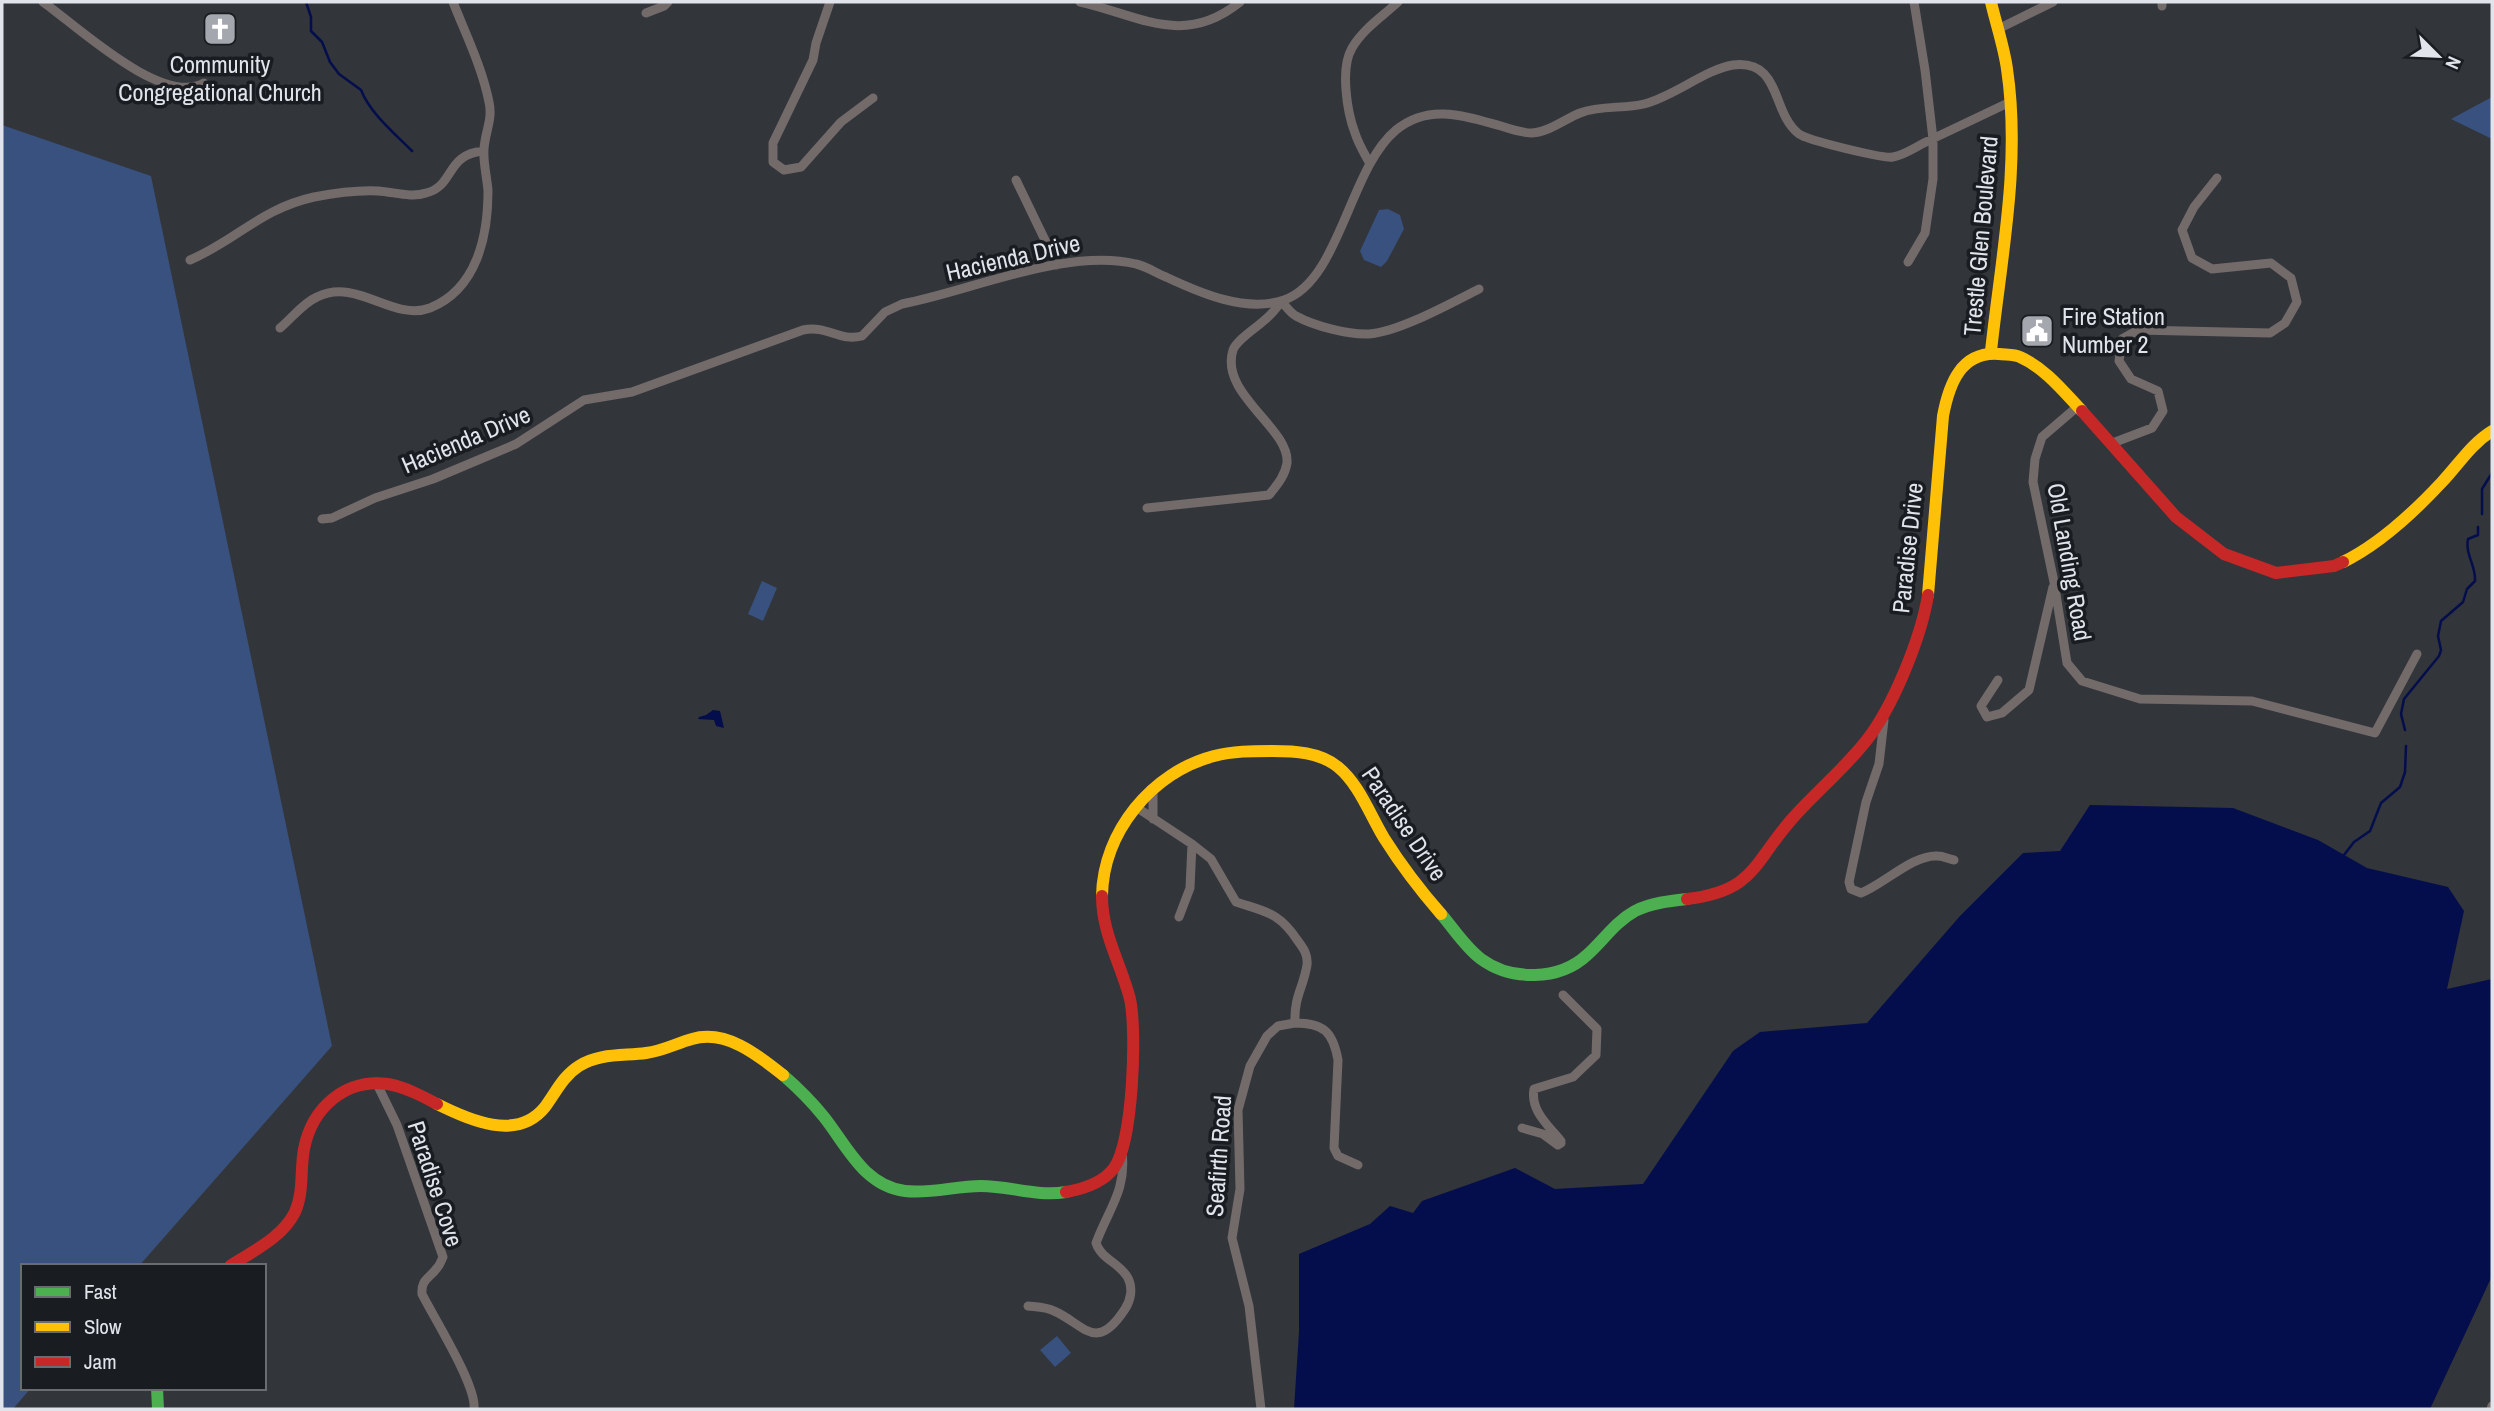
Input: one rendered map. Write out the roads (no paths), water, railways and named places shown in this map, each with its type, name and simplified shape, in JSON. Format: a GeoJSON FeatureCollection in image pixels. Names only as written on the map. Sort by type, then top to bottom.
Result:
{"type":"FeatureCollection","features":[{"type":"Feature","properties":{"kind":"street"},"geometry":{"type":"LineString","coordinates":[[43,2],[106,51],[151,76],[182,88],[197,87],[204,83]]}},
{"type":"Feature","properties":{"kind":"street"},"geometry":{"type":"LineString","coordinates":[[281,328],[314,298],[332,292],[361,295],[402,310],[429,308],[466,281],[476,265],[481,250],[488,192],[484,151],[491,122],[489,102],[479,66],[453,2]]}},
{"type":"Feature","properties":{"kind":"street"},"geometry":{"type":"LineString","coordinates":[[646,13],[668,2]]}},
{"type":"Feature","properties":{"kind":"street"},"geometry":{"type":"LineString","coordinates":[[830,2],[813,60],[773,142],[774,162],[785,170],[801,167],[841,122],[873,98]]}},
{"type":"Feature","properties":{"kind":"street"},"geometry":{"type":"LineString","coordinates":[[1080,2],[1144,22],[1175,27],[1219,16],[1240,2]]}},
{"type":"Feature","properties":{"kind":"street"},"geometry":{"type":"LineString","coordinates":[[1369,162],[1354,132],[1345,84],[1346,67],[1350,50],[1360,36],[1398,2]]}},
{"type":"Feature","properties":{"kind":"street"},"geometry":{"type":"LineString","coordinates":[[1908,262],[1925,233],[1933,179],[1933,139],[1914,2]]}},
{"type":"Feature","properties":{"kind":"street","name":"Trestle Glen Boulevard"},"geometry":{"type":"LineString","coordinates":[[1991,2],[2005,56],[2012,163],[1992,351]]}},
{"type":"Feature","properties":{"kind":"street"},"geometry":{"type":"LineString","coordinates":[[1998,29],[2053,2]]}},
{"type":"Feature","properties":{"kind":"street"},"geometry":{"type":"LineString","coordinates":[[1147,508],[1269,495],[1282,479],[1287,460],[1281,443],[1240,390],[1232,367],[1234,348],[1275,313],[1281,301],[1294,296],[1321,267],[1369,162],[1386,139],[1400,127],[1424,116],[1455,113],[1512,130],[1532,133],[1545,130],[1584,111],[1642,105],[1655,101],[1721,67],[1737,65],[1751,66],[1765,73],[1787,117],[1799,134],[1890,158],[2010,102]]}},
{"type":"Feature","properties":{"kind":"street"},"geometry":{"type":"LineString","coordinates":[[190,260],[222,244],[258,218],[289,204],[352,192],[418,195],[430,192],[444,182],[457,161],[471,153],[484,151]]}},
{"type":"Feature","properties":{"kind":"street"},"geometry":{"type":"LineString","coordinates":[[2110,444],[2152,428],[2163,411],[2158,391],[2131,379],[2119,361],[2122,340],[2138,330],[2270,333],[2285,323],[2297,303],[2291,278],[2271,263],[2212,269],[2192,258],[2182,230],[2194,207],[2217,178]]}},
{"type":"Feature","properties":{"kind":"street"},"geometry":{"type":"LineString","coordinates":[[1016,180],[1057,265]]}},
{"type":"Feature","properties":{"kind":"street","name":"Hacienda Drive"},"geometry":{"type":"LineString","coordinates":[[322,519],[332,518],[375,498],[516,444],[584,400],[632,392],[816,327],[845,338],[862,336],[885,312],[902,304],[1057,265],[1093,259],[1138,264],[1220,299],[1252,303],[1281,301]]}},
{"type":"Feature","properties":{"kind":"street"},"geometry":{"type":"LineString","coordinates":[[1281,301],[1294,315],[1309,322],[1333,329],[1369,334],[1392,328],[1479,289]]}},
{"type":"Feature","properties":{"kind":"street"},"geometry":{"type":"LineString","coordinates":[[1992,351],[2011,352],[2030,360],[2046,373],[2180,520],[2212,548],[2251,568],[2291,573],[2331,567],[2347,560],[2373,542],[2438,486],[2479,437],[2492,431]]}},
{"type":"Feature","properties":{"kind":"street","name":"Paradise Drive"},"geometry":{"type":"LineString","coordinates":[[1122,1152],[1126,1134],[1132,1017],[1127,987],[1106,929],[1102,904],[1104,878],[1112,847],[1121,827],[1153,790],[1192,764],[1220,753],[1299,753],[1332,762],[1351,782],[1412,879],[1473,953],[1503,970],[1543,974],[1566,969],[1578,963],[1616,925],[1636,910],[1726,891],[1743,880],[1784,827],[1859,750],[1884,715],[1923,621],[1928,590],[1940,432],[1946,400],[1955,379],[1965,365],[1978,355],[1992,351]]}},
{"type":"Feature","properties":{"kind":"street","name":"Old Landing Road"},"geometry":{"type":"LineString","coordinates":[[2077,407],[2042,437],[2035,459],[2034,482],[2067,663],[2082,681],[2140,699],[2252,701],[2375,733],[2417,654]]}},
{"type":"Feature","properties":{"kind":"street"},"geometry":{"type":"LineString","coordinates":[[1998,680],[1982,706],[1987,717],[2002,713],[2029,690],[2054,582]]}},
{"type":"Feature","properties":{"kind":"street"},"geometry":{"type":"LineString","coordinates":[[1884,715],[1879,764],[1866,802],[1849,882],[1851,889],[1861,893],[1868,891],[1896,872],[1936,855],[1954,860]]}},
{"type":"Feature","properties":{"kind":"street"},"geometry":{"type":"LineString","coordinates":[[1153,790],[1153,819]]}},
{"type":"Feature","properties":{"kind":"street"},"geometry":{"type":"LineString","coordinates":[[1136,807],[1211,859],[1236,902],[1276,915],[1289,927],[1306,953],[1307,965],[1296,997],[1295,1023],[1318,1025],[1327,1032],[1335,1046],[1338,1060],[1334,1148],[1338,1156],[1358,1165]]}},
{"type":"Feature","properties":{"kind":"street"},"geometry":{"type":"LineString","coordinates":[[1179,917],[1190,888],[1192,844]]}},
{"type":"Feature","properties":{"kind":"street"},"geometry":{"type":"LineString","coordinates":[[1522,1128],[1544,1134],[1558,1144],[1562,1143],[1533,1104],[1534,1089],[1573,1077],[1596,1055],[1597,1030],[1563,995]]}},
{"type":"Feature","properties":{"kind":"street","name":"Seafirth Road"},"geometry":{"type":"LineString","coordinates":[[1261,1409],[1249,1306],[1231,1238],[1240,1189],[1238,1110],[1250,1066],[1267,1036],[1278,1026],[1295,1023]]}},
{"type":"Feature","properties":{"kind":"street"},"geometry":{"type":"LineString","coordinates":[[233,1264],[274,1236],[296,1212],[300,1200],[303,1150],[307,1135],[320,1112],[345,1089],[376,1082],[398,1086],[480,1123],[516,1125],[536,1118],[575,1067],[588,1061],[647,1054],[709,1035],[742,1046],[795,1088],[822,1115],[863,1170],[893,1189],[918,1192],[982,1186],[1043,1193],[1066,1192],[1101,1179],[1116,1165],[1122,1152]]}},
{"type":"Feature","properties":{"kind":"street","name":"Paradise Cove"},"geometry":{"type":"LineString","coordinates":[[376,1082],[397,1125],[443,1257],[437,1269],[426,1277],[421,1285],[422,1294],[465,1375],[475,1403],[474,1409]]}},
{"type":"Feature","properties":{"kind":"street"},"geometry":{"type":"LineString","coordinates":[[1028,1306],[1055,1311],[1081,1329],[1093,1333],[1106,1328],[1124,1311],[1131,1295],[1128,1279],[1120,1268],[1102,1254],[1096,1243],[1120,1191],[1124,1167],[1122,1152]]}},
{"type":"Feature","properties":{"kind":"street"},"geometry":{"type":"LineString","coordinates":[[158,1390],[158,1409]]}},
{"type":"Feature","properties":{"kind":"waterway"},"geometry":{"type":"LineString","coordinates":[[306,2],[311,17],[311,31],[322,42],[330,62],[339,74],[361,90],[376,115],[412,151]]}},
{"type":"Feature","properties":{"kind":"waterway"},"geometry":{"type":"LineString","coordinates":[[2482,514],[2482,489],[2492,473]]}},
{"type":"Feature","properties":{"kind":"waterway"},"geometry":{"type":"LineString","coordinates":[[2405,730],[2401,714],[2404,699],[2439,656],[2441,650],[2438,636],[2441,621],[2463,602],[2467,589],[2475,581],[2467,545],[2468,539],[2478,535],[2478,527]]}},
{"type":"Feature","properties":{"kind":"waterway"},"geometry":{"type":"LineString","coordinates":[[2344,855],[2354,842],[2370,831],[2381,803],[2400,787],[2405,772],[2406,746]]}},
{"type":"Feature","properties":{"kind":"place","name":"Community Congregational Church"},"geometry":{"type":"Point","coordinates":[220,29]}},
{"type":"Feature","properties":{"kind":"place","name":"Fire Station Number 2"},"geometry":{"type":"Point","coordinates":[2037,331]}}]}
